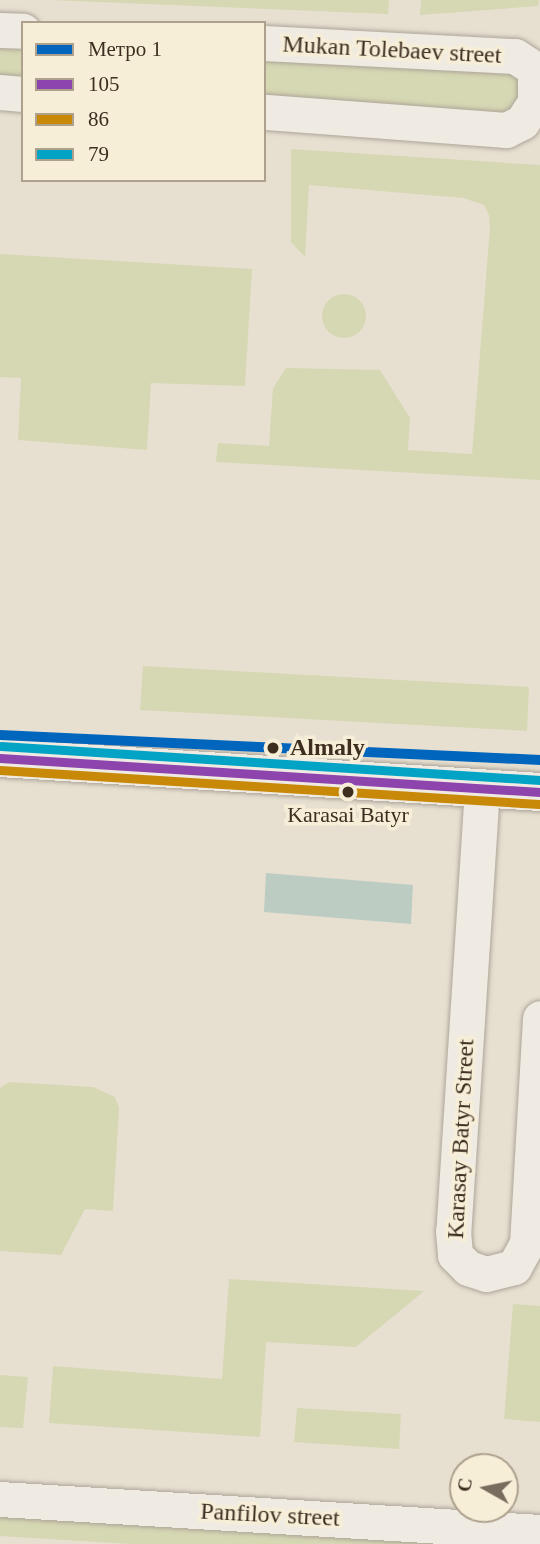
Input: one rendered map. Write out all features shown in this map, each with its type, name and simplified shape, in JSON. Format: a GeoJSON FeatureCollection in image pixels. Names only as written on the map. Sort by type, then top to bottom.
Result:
{"type":"FeatureCollection","features":[{"type":"Feature","properties":{"kind":"main road"},"geometry":{"type":"LineString","coordinates":[[0,758],[540,792]]}},
{"type":"Feature","properties":{"kind":"street"},"geometry":{"type":"LineString","coordinates":[[0,30],[21,31]]}},
{"type":"Feature","properties":{"kind":"street","name":"Mukan Tolebaev street"},"geometry":{"type":"LineString","coordinates":[[266,43],[515,56],[536,69],[535,102],[522,122],[506,130],[266,111]]}},
{"type":"Feature","properties":{"kind":"street"},"geometry":{"type":"LineString","coordinates":[[0,92],[21,94]]}},
{"type":"Feature","properties":{"kind":"street","name":"Karasay Batyr Street"},"geometry":{"type":"LineString","coordinates":[[482,788],[453,1231],[455,1255],[468,1268],[486,1274],[514,1267],[527,1244],[540,1017]]}},
{"type":"Feature","properties":{"kind":"street","name":"Panfilov street"},"geometry":{"type":"LineString","coordinates":[[0,1499],[540,1532]]}},
{"type":"Feature","properties":{"kind":"green space"},"geometry":{"type":"Polygon","coordinates":[[[49,0],[389,0],[388,14],[49,0]]]}},
{"type":"Feature","properties":{"kind":"green space"},"geometry":{"type":"Polygon","coordinates":[[[421,0],[539,0],[538,6],[420,15],[421,0]]]}},
{"type":"Feature","properties":{"kind":"green space"},"geometry":{"type":"Polygon","coordinates":[[[0,36],[21,37],[21,83],[0,82],[0,36]]]}},
{"type":"Feature","properties":{"kind":"green space"},"geometry":{"type":"Polygon","coordinates":[[[266,50],[522,71],[523,104],[502,117],[266,100],[266,50]]]}},
{"type":"Feature","properties":{"kind":"green space"},"geometry":{"type":"Polygon","coordinates":[[[291,149],[540,165],[540,480],[216,462],[218,443],[269,446],[273,388],[286,368],[380,370],[410,418],[408,450],[472,454],[490,228],[489,215],[484,205],[463,198],[309,185],[305,257],[291,242],[291,149]]]}},
{"type":"Feature","properties":{"kind":"green space"},"geometry":{"type":"Polygon","coordinates":[[[0,254],[252,269],[245,386],[151,383],[147,450],[18,440],[21,378],[0,377],[0,254]]]}},
{"type":"Feature","properties":{"kind":"green space"},"geometry":{"type":"Polygon","coordinates":[[[344,294],[359,301],[366,316],[359,331],[344,338],[329,331],[322,316],[329,301],[344,294]]]}},
{"type":"Feature","properties":{"kind":"green space"},"geometry":{"type":"Polygon","coordinates":[[[143,666],[529,687],[527,731],[140,710],[143,666]]]}},
{"type":"Feature","properties":{"kind":"green space"},"geometry":{"type":"Polygon","coordinates":[[[9,1082],[93,1087],[115,1097],[119,1108],[113,1211],[85,1209],[61,1255],[0,1251],[0,1088],[9,1082]]]}},
{"type":"Feature","properties":{"kind":"green space"},"geometry":{"type":"Polygon","coordinates":[[[229,1279],[424,1291],[356,1347],[266,1342],[260,1437],[49,1423],[53,1366],[222,1379],[229,1279]]]}},
{"type":"Feature","properties":{"kind":"green space"},"geometry":{"type":"Polygon","coordinates":[[[513,1304],[540,1306],[540,1422],[504,1419],[513,1304]]]}},
{"type":"Feature","properties":{"kind":"green space"},"geometry":{"type":"Polygon","coordinates":[[[0,1375],[28,1377],[23,1428],[0,1427],[0,1375]]]}},
{"type":"Feature","properties":{"kind":"green space"},"geometry":{"type":"Polygon","coordinates":[[[297,1408],[401,1414],[399,1449],[294,1442],[297,1408]]]}},
{"type":"Feature","properties":{"kind":"green space"},"geometry":{"type":"Polygon","coordinates":[[[0,1513],[468,1544],[131,1544],[0,1536],[0,1513]]]}},
{"type":"Feature","properties":{"kind":"shaded area"},"geometry":{"type":"Polygon","coordinates":[[[266,873],[413,885],[411,924],[264,912],[266,873]]]}},
{"type":"Feature","properties":{"kind":"metro line","name":"1"},"geometry":{"type":"LineString","coordinates":[[0,735],[540,760]]}},
{"type":"Feature","properties":{"kind":"transit line","name":"79"},"geometry":{"type":"LineString","coordinates":[[1,746],[540,780]]}},
{"type":"Feature","properties":{"kind":"transit line","name":"105"},"geometry":{"type":"LineString","coordinates":[[0,758],[540,792]]}},
{"type":"Feature","properties":{"kind":"transit line","name":"86"},"geometry":{"type":"LineString","coordinates":[[0,770],[539,804]]}},
{"type":"Feature","properties":{"kind":"place","name":"Almaly"},"geometry":{"type":"Point","coordinates":[273,748]}},
{"type":"Feature","properties":{"kind":"place","name":"Karasai Batyr"},"geometry":{"type":"Point","coordinates":[348,792]}}]}
